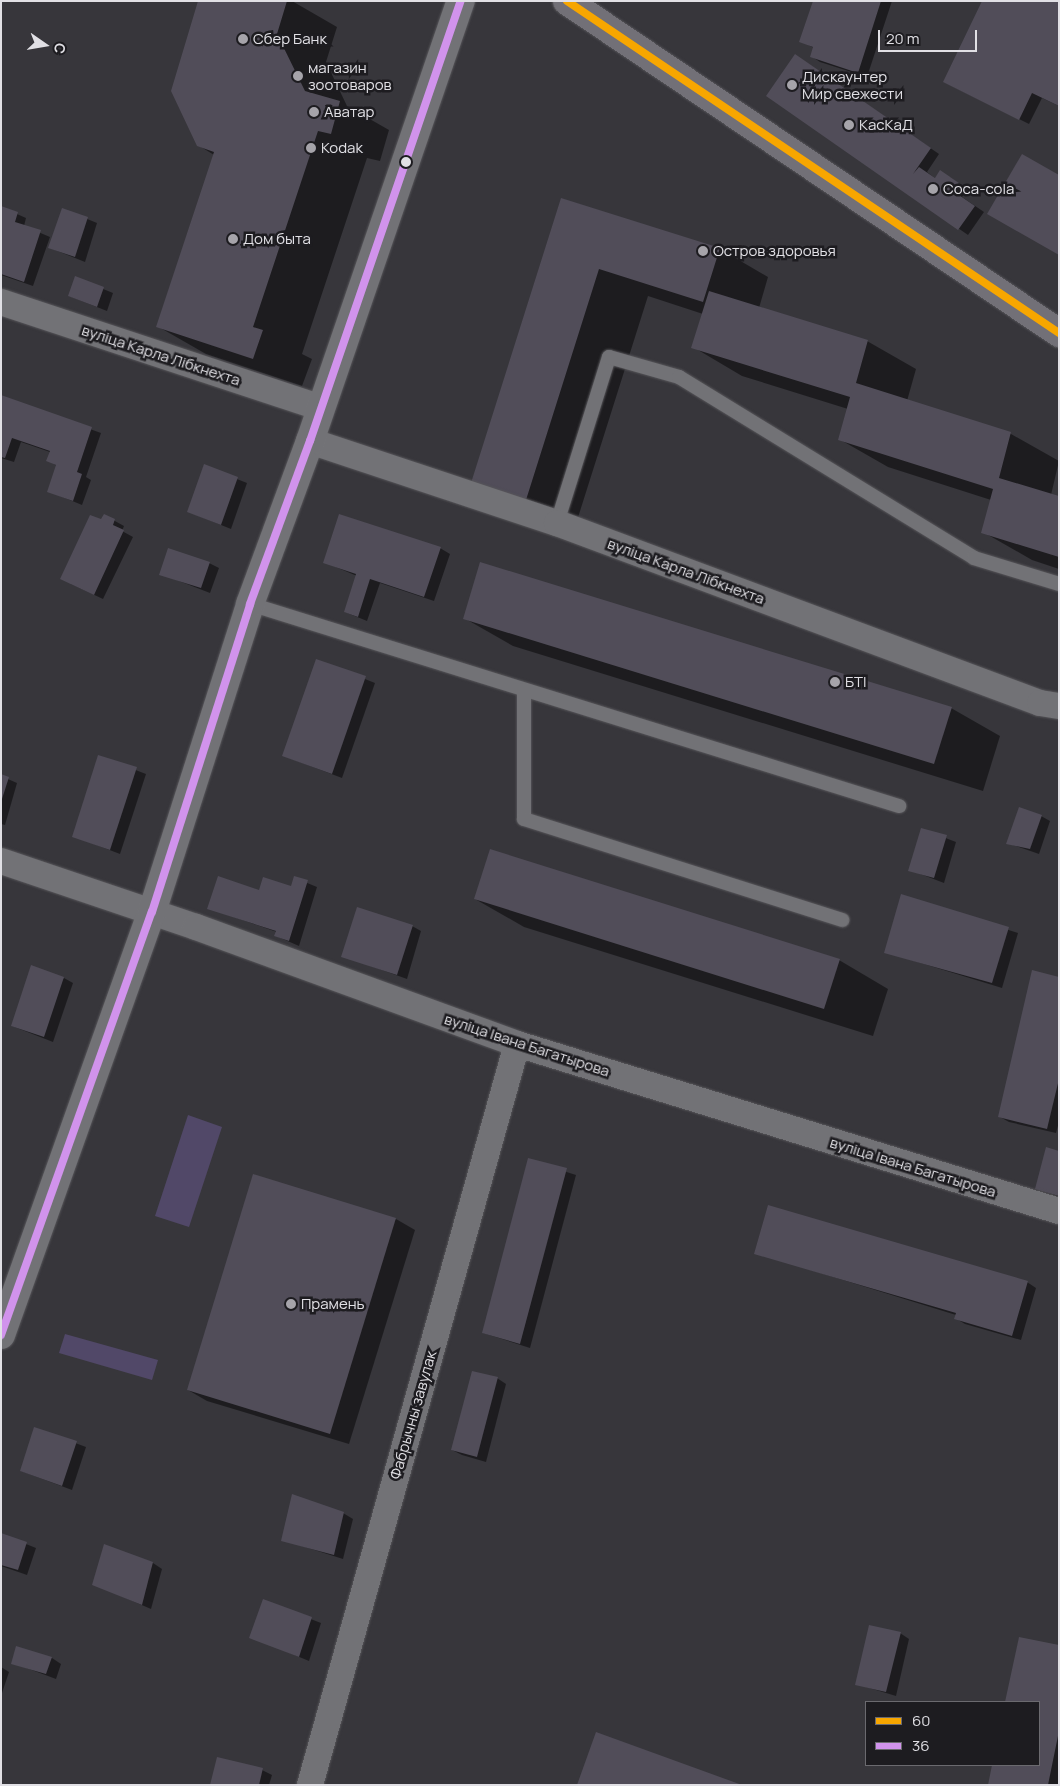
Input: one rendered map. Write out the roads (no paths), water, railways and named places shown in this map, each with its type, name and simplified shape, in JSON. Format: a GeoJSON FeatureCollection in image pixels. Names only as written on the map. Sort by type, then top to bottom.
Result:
{"type":"FeatureCollection","features":[{"type":"Feature","properties":{"kind":"main road"},"geometry":{"type":"LineString","coordinates":[[1,1334],[152,912],[250,604],[310,441],[460,1]]}},
{"type":"Feature","properties":{"kind":"main road"},"geometry":{"type":"LineString","coordinates":[[567,1],[1059,333]]}},
{"type":"Feature","properties":{"kind":"street","name":"вуліца Карла Лібкнехта"},"geometry":{"type":"LineString","coordinates":[[1,302],[321,408]]}},
{"type":"Feature","properties":{"kind":"street","name":"вуліца Карла Лібкнехта"},"geometry":{"type":"LineString","coordinates":[[310,441],[557,523],[1040,702],[1059,706]]}},
{"type":"Feature","properties":{"kind":"street","name":"вуліца Івана Багатырова"},"geometry":{"type":"LineString","coordinates":[[1,861],[152,912],[516,1044],[1059,1212]]}},
{"type":"Feature","properties":{"kind":"street","name":"Фабрычны завулак"},"geometry":{"type":"LineString","coordinates":[[310,1785],[516,1044]]}},
{"type":"Feature","properties":{"kind":"lane"},"geometry":{"type":"LineString","coordinates":[[557,523],[609,357],[678,377],[974,558],[1059,584]]}},
{"type":"Feature","properties":{"kind":"lane"},"geometry":{"type":"LineString","coordinates":[[250,604],[898,806]]}},
{"type":"Feature","properties":{"kind":"lane"},"geometry":{"type":"LineString","coordinates":[[524,690],[524,819],[842,920]]}},
{"type":"Feature","properties":{"kind":"place","name":"Сбер Банк"},"geometry":{"type":"Point","coordinates":[243,39]}},
{"type":"Feature","properties":{"kind":"place","name":"магазин зоотоваров"},"geometry":{"type":"Point","coordinates":[298,76]}},
{"type":"Feature","properties":{"kind":"place","name":"Дискаунтер Мир свежести"},"geometry":{"type":"Point","coordinates":[792,85]}},
{"type":"Feature","properties":{"kind":"place","name":"Аватар"},"geometry":{"type":"Point","coordinates":[314,112]}},
{"type":"Feature","properties":{"kind":"place","name":"КасКаД"},"geometry":{"type":"Point","coordinates":[849,125]}},
{"type":"Feature","properties":{"kind":"place","name":"Kodak"},"geometry":{"type":"Point","coordinates":[311,148]}},
{"type":"Feature","properties":{"kind":"place","name":"Coca-cola"},"geometry":{"type":"Point","coordinates":[933,189]}},
{"type":"Feature","properties":{"kind":"place","name":"Дом быта"},"geometry":{"type":"Point","coordinates":[233,239]}},
{"type":"Feature","properties":{"kind":"place","name":"Остров здоровья"},"geometry":{"type":"Point","coordinates":[703,251]}},
{"type":"Feature","properties":{"kind":"place","name":"БТІ"},"geometry":{"type":"Point","coordinates":[835,682]}},
{"type":"Feature","properties":{"kind":"place","name":"Прамень"},"geometry":{"type":"Point","coordinates":[291,1304]}}]}
